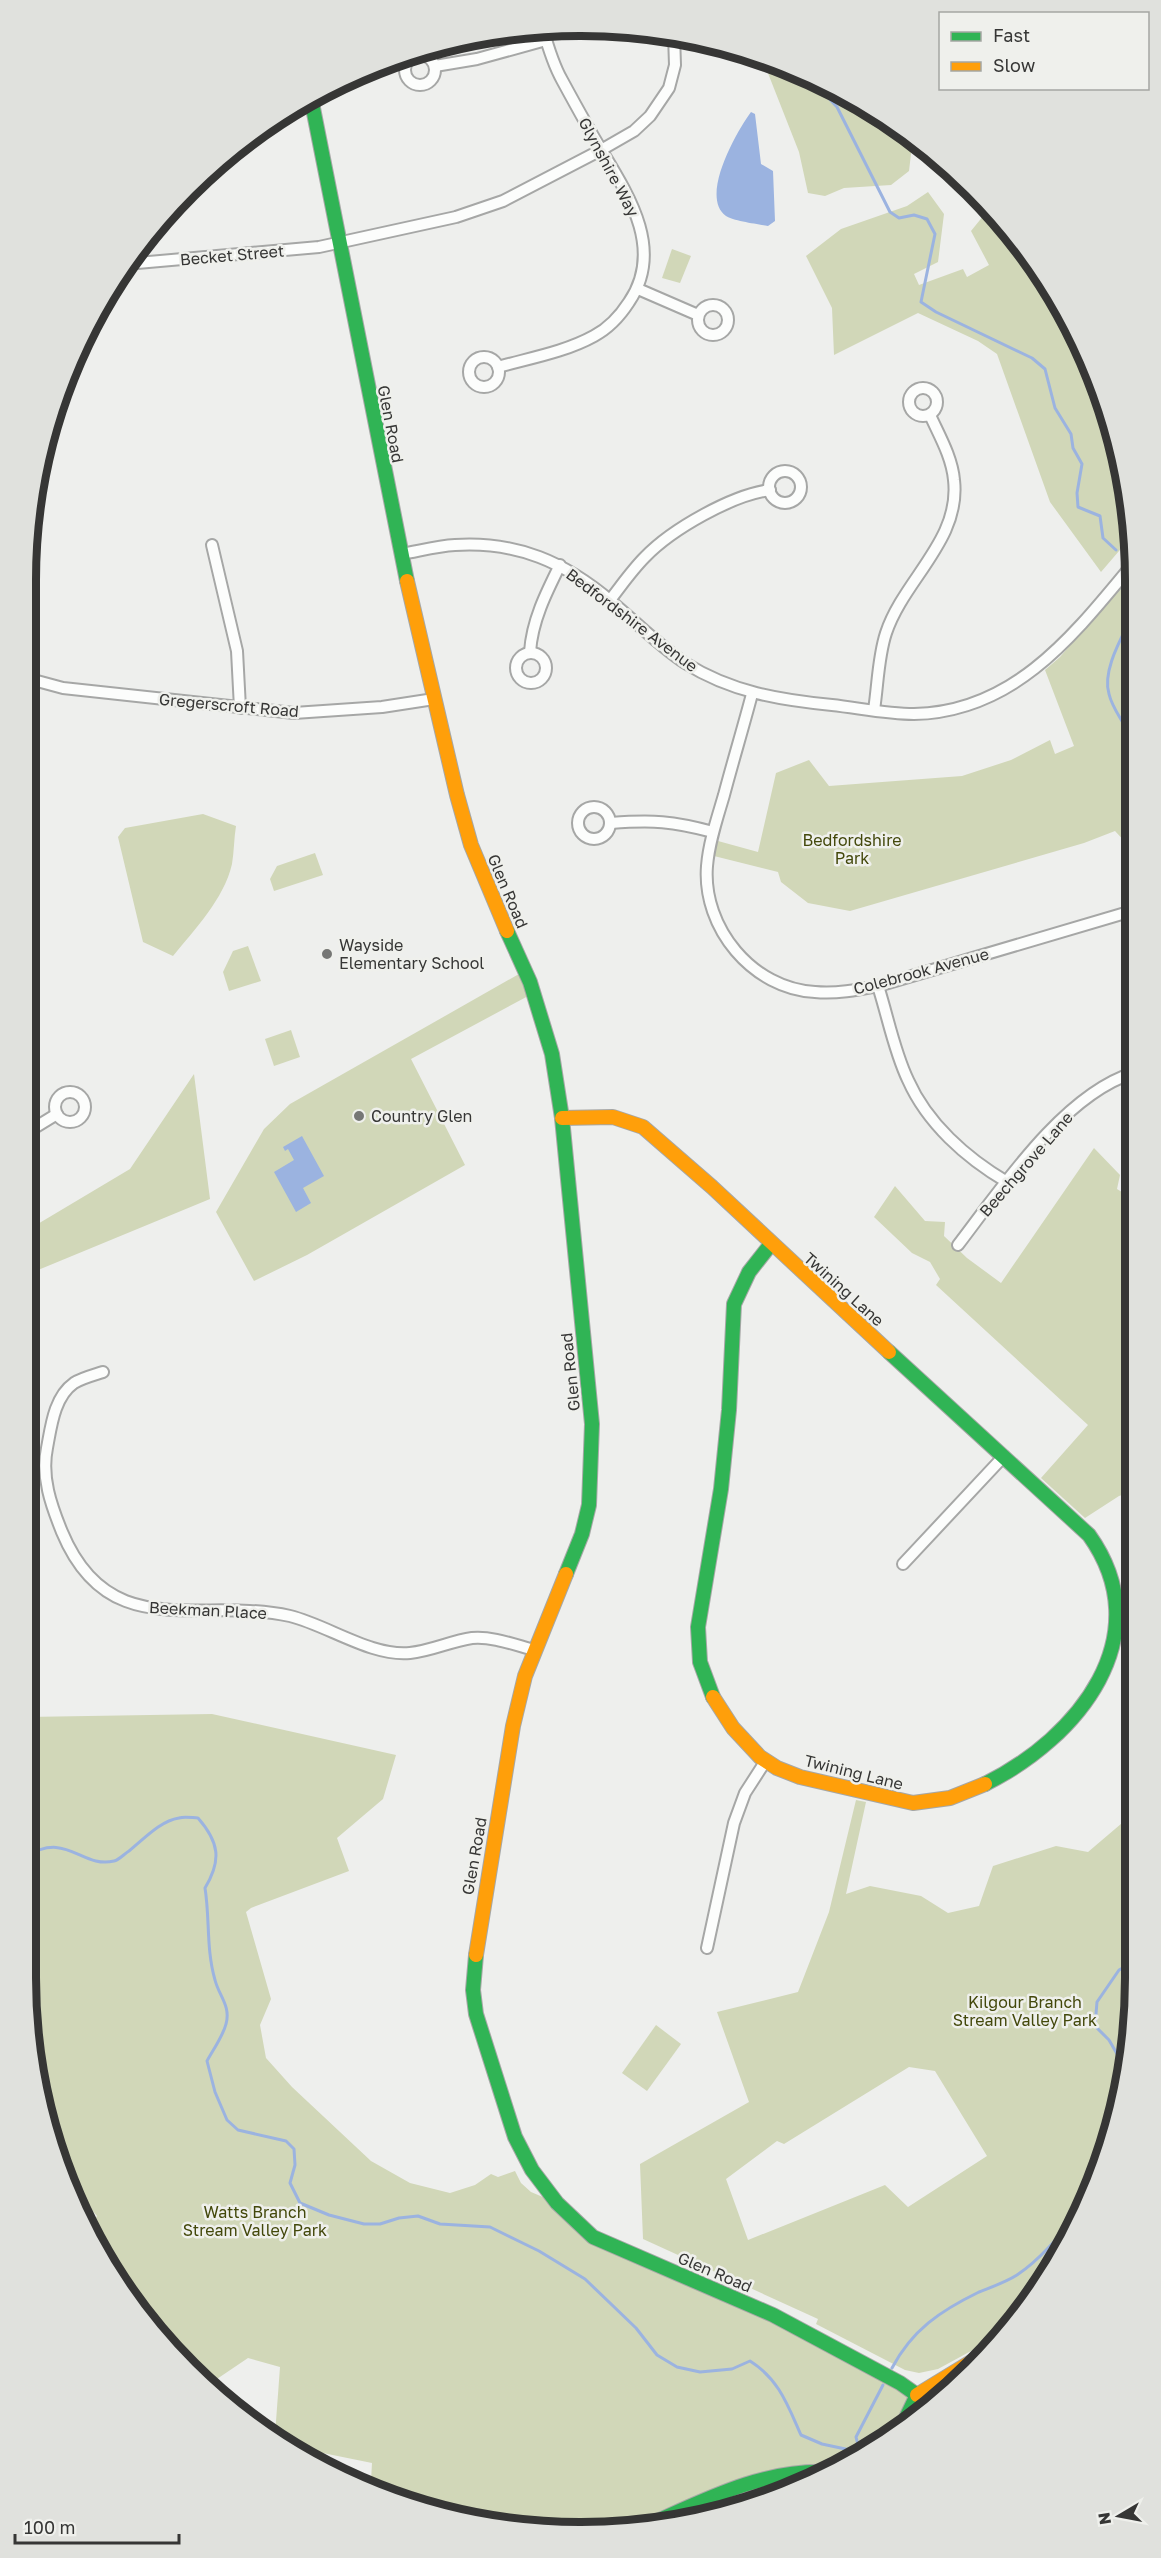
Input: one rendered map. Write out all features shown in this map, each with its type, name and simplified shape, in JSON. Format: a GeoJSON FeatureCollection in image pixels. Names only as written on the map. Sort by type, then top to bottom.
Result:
{"type":"FeatureCollection","features":[{"type":"Feature","properties":{"kind":"main road","name":"Glen Road"},"geometry":{"type":"LineString","coordinates":[[313,107],[401,554],[434,699],[471,845],[542,1014],[552,1054],[562,1118],[592,1424],[592,1472],[589,1505],[582,1534],[534,1650],[513,1726],[479,1928],[473,1990],[477,2014],[515,2137],[532,2170],[556,2203],[593,2236],[772,2315],[900,2383],[917,2395]]}},
{"type":"Feature","properties":{"kind":"main road","name":"Twining Lane"},"geometry":{"type":"LineString","coordinates":[[562,1118],[615,1116],[633,1121],[643,1127],[712,1187],[1106,1552],[1117,1571],[1125,1602]]}},
{"type":"Feature","properties":{"kind":"main road","name":"Twining Lane"},"geometry":{"type":"LineString","coordinates":[[771,1244],[749,1268],[734,1304],[728,1439],[718,1514],[697,1632],[700,1662],[714,1701],[731,1728],[765,1762],[805,1778],[910,1803],[950,1798],[991,1782],[1037,1754],[1056,1739],[1096,1695],[1114,1669],[1123,1650],[1125,1639]]}},
{"type":"Feature","properties":{"kind":"main road"},"geometry":{"type":"LineString","coordinates":[[909,2411],[917,2395],[959,2369]]}},
{"type":"Feature","properties":{"kind":"main road"},"geometry":{"type":"LineString","coordinates":[[677,2513],[766,2477],[792,2472],[808,2472]]}},
{"type":"Feature","properties":{"kind":"street","name":"Glynshire Way"},"geometry":{"type":"LineString","coordinates":[[498,367],[574,345],[594,336],[610,325],[622,313],[638,289],[644,255],[643,235],[630,200],[560,78],[545,37]]}},
{"type":"Feature","properties":{"kind":"street"},"geometry":{"type":"LineString","coordinates":[[435,66],[477,59],[535,38]]}},
{"type":"Feature","properties":{"kind":"street","name":"Becket Street"},"geometry":{"type":"LineString","coordinates":[[139,263],[319,247],[456,217],[503,201],[601,150],[634,130],[660,103],[669,88],[675,65],[674,44]]}},
{"type":"Feature","properties":{"kind":"street"},"geometry":{"type":"LineString","coordinates":[[638,289],[698,315]]}},
{"type":"Feature","properties":{"kind":"street"},"geometry":{"type":"LineString","coordinates":[[874,710],[878,671],[886,633],[903,595],[945,535],[954,507],[954,479],[947,454],[930,415]]}},
{"type":"Feature","properties":{"kind":"street"},"geometry":{"type":"LineString","coordinates":[[610,600],[646,556],[668,537],[748,493],[770,490]]}},
{"type":"Feature","properties":{"kind":"street"},"geometry":{"type":"LineString","coordinates":[[212,545],[237,651],[240,708]]}},
{"type":"Feature","properties":{"kind":"street","name":"Bedfordshire Avenue"},"geometry":{"type":"LineString","coordinates":[[401,554],[453,545],[492,545],[519,549],[560,565],[585,580],[685,663],[715,679],[752,694],[780,700],[915,714],[937,711],[986,697],[1010,686],[1038,668],[1056,651],[1125,573]]}},
{"type":"Feature","properties":{"kind":"street"},"geometry":{"type":"LineString","coordinates":[[530,652],[531,636],[544,597],[560,565]]}},
{"type":"Feature","properties":{"kind":"street","name":"Gregerscroft Road"},"geometry":{"type":"LineString","coordinates":[[36,680],[63,687],[294,713],[331,712],[434,699]]}},
{"type":"Feature","properties":{"kind":"street","name":"Colebrook Avenue"},"geometry":{"type":"LineString","coordinates":[[752,694],[713,832],[707,868],[708,891],[720,927],[735,953],[754,969],[778,983],[795,989],[813,992],[846,992],[878,986],[1125,913]]}},
{"type":"Feature","properties":{"kind":"street"},"geometry":{"type":"LineString","coordinates":[[610,823],[654,820],[713,832]]}},
{"type":"Feature","properties":{"kind":"street"},"geometry":{"type":"LineString","coordinates":[[878,986],[907,1078],[920,1103],[932,1121],[962,1149],[1007,1182]]}},
{"type":"Feature","properties":{"kind":"street","name":"Beechgrove Lane"},"geometry":{"type":"LineString","coordinates":[[958,1245],[1007,1182],[1060,1120],[1092,1094],[1125,1076]]}},
{"type":"Feature","properties":{"kind":"street"},"geometry":{"type":"LineString","coordinates":[[36,1127],[57,1114]]}},
{"type":"Feature","properties":{"kind":"street","name":"Beekman Place"},"geometry":{"type":"LineString","coordinates":[[104,1372],[75,1382],[65,1392],[53,1417],[45,1458],[48,1499],[65,1540],[93,1582],[123,1600],[140,1606],[196,1612],[256,1611],[288,1616],[315,1623],[372,1647],[392,1652],[410,1653],[473,1638],[504,1641],[534,1650]]}},
{"type":"Feature","properties":{"kind":"street"},"geometry":{"type":"LineString","coordinates":[[903,1564],[1004,1456]]}},
{"type":"Feature","properties":{"kind":"street"},"geometry":{"type":"LineString","coordinates":[[707,1948],[735,1823],[745,1792],[765,1762]]}},
{"type":"Feature","properties":{"kind":"green space"},"geometry":{"type":"Polygon","coordinates":[[[766,69],[789,77],[853,109],[912,149],[909,171],[891,185],[844,188],[825,196],[808,193],[799,152],[766,69]]]}},
{"type":"Feature","properties":{"kind":"green space"},"geometry":{"type":"Polygon","coordinates":[[[928,192],[944,214],[938,262],[914,274],[919,285],[963,269],[967,277],[989,265],[971,231],[984,215],[1033,278],[1069,340],[1096,405],[1115,474],[1120,509],[1124,545],[1101,572],[1050,502],[997,354],[978,341],[918,313],[834,355],[832,308],[806,256],[841,229],[907,206],[928,192]]]}},
{"type":"Feature","properties":{"kind":"green space"},"geometry":{"type":"Polygon","coordinates":[[[672,249],[691,256],[680,283],[662,278],[672,249]]]}},
{"type":"Feature","properties":{"kind":"green space","name":"Bedfordshire Park"},"geometry":{"type":"Polygon","coordinates":[[[1125,580],[1125,842],[1115,831],[1084,843],[850,911],[808,903],[781,882],[778,872],[714,856],[718,841],[758,852],[776,773],[809,760],[829,786],[962,776],[1011,760],[1050,740],[1055,754],[1074,746],[1045,670],[1060,657],[1125,580]]]}},
{"type":"Feature","properties":{"kind":"green space"},"geometry":{"type":"Polygon","coordinates":[[[203,814],[236,826],[232,864],[216,901],[173,956],[143,942],[118,837],[125,828],[203,814]]]}},
{"type":"Feature","properties":{"kind":"green space"},"geometry":{"type":"Polygon","coordinates":[[[315,853],[323,875],[274,891],[270,879],[277,866],[315,853]]]}},
{"type":"Feature","properties":{"kind":"green space"},"geometry":{"type":"Polygon","coordinates":[[[248,946],[261,981],[229,991],[223,972],[233,951],[248,946]]]}},
{"type":"Feature","properties":{"kind":"green space","name":"Country Glen"},"geometry":{"type":"Polygon","coordinates":[[[519,974],[530,995],[411,1059],[465,1165],[307,1255],[254,1281],[216,1212],[264,1129],[290,1104],[519,974]]]}},
{"type":"Feature","properties":{"kind":"green space"},"geometry":{"type":"Polygon","coordinates":[[[291,1030],[300,1057],[274,1066],[265,1039],[291,1030]]]}},
{"type":"Feature","properties":{"kind":"green space"},"geometry":{"type":"Polygon","coordinates":[[[194,1074],[210,1199],[36,1271],[36,1225],[130,1169],[194,1074]]]}},
{"type":"Feature","properties":{"kind":"green space"},"geometry":{"type":"Polygon","coordinates":[[[1094,1148],[1120,1175],[1117,1189],[1125,1194],[1125,1494],[1085,1518],[1041,1478],[1088,1425],[936,1285],[940,1279],[930,1262],[912,1253],[874,1217],[895,1186],[925,1221],[945,1222],[944,1236],[967,1258],[1001,1283],[1094,1148]]]}},
{"type":"Feature","properties":{"kind":"green space","name":"Watts Branch Stream Valley Park"},"geometry":{"type":"Polygon","coordinates":[[[212,1714],[396,1755],[383,1799],[337,1838],[349,1871],[251,1908],[246,1912],[271,1999],[260,2025],[266,2058],[292,2087],[371,2161],[410,2183],[450,2193],[475,2185],[491,2174],[498,2177],[515,2171],[521,2183],[531,2192],[557,2203],[593,2237],[739,2300],[917,2395],[947,2380],[883,2430],[853,2449],[789,2481],[723,2502],[718,2497],[670,2510],[657,2516],[616,2521],[545,2521],[472,2511],[440,2503],[371,2481],[372,2463],[313,2451],[276,2428],[280,2367],[248,2358],[214,2381],[195,2363],[149,2309],[109,2250],[94,2222],[97,2216],[84,2200],[65,2153],[46,2084],[37,2013],[36,1717],[212,1714]]]}},
{"type":"Feature","properties":{"kind":"green space","name":"Kilgour Branch Stream Valley Park"},"geometry":{"type":"Polygon","coordinates":[[[856,1800],[866,1802],[846,1894],[870,1886],[921,1896],[948,1913],[979,1906],[993,1866],[1056,1846],[1088,1852],[1125,1821],[1124,2013],[1115,2084],[1096,2153],[1084,2186],[1052,2250],[1012,2309],[983,2344],[938,2369],[919,2373],[905,2370],[816,2324],[818,2319],[643,2239],[640,2164],[749,2102],[717,2012],[798,1992],[829,1912],[856,1800]],[[909,2067],[784,2144],[777,2141],[726,2179],[748,2240],[885,2185],[908,2207],[987,2156],[935,2071],[909,2067]]]}},
{"type":"Feature","properties":{"kind":"green space"},"geometry":{"type":"Polygon","coordinates":[[[656,2025],[681,2044],[647,2091],[622,2073],[656,2025]]]}},
{"type":"Feature","properties":{"kind":"water"},"geometry":{"type":"Polygon","coordinates":[[[751,112],[755,114],[761,164],[773,171],[775,221],[768,226],[729,218],[719,207],[717,194],[723,164],[737,134],[751,112]]]}},
{"type":"Feature","properties":{"kind":"water"},"geometry":{"type":"Polygon","coordinates":[[[302,1136],[324,1176],[303,1188],[311,1203],[296,1212],[274,1172],[294,1160],[288,1149],[285,1151],[283,1147],[302,1136]]]}},
{"type":"Feature","properties":{"kind":"waterway"},"geometry":{"type":"LineString","coordinates":[[825,94],[837,107],[890,212],[899,218],[914,215],[927,219],[935,234],[921,302],[936,312],[1032,358],[1045,369],[1055,408],[1071,434],[1073,448],[1082,464],[1077,493],[1078,507],[1100,516],[1103,538],[1116,550]]}},
{"type":"Feature","properties":{"kind":"waterway"},"geometry":{"type":"LineString","coordinates":[[1125,630],[1108,675],[1109,694],[1125,726]]}},
{"type":"Feature","properties":{"kind":"waterway"},"geometry":{"type":"LineString","coordinates":[[36,1852],[52,1847],[92,1860],[114,1861],[152,1831],[172,1820],[181,1817],[198,1818],[205,1827],[216,1852],[214,1869],[205,1888],[209,1945],[212,1968],[227,2012],[225,2029],[207,2061],[215,2092],[227,2120],[238,2130],[286,2141],[294,2149],[295,2165],[290,2183],[300,2203],[329,2215],[364,2224],[380,2224],[399,2218],[418,2216],[440,2224],[490,2227],[539,2251],[585,2279],[636,2328],[657,2355],[677,2367],[700,2372],[732,2369],[750,2361],[768,2376],[782,2394],[801,2435],[822,2444],[851,2450]]}},
{"type":"Feature","properties":{"kind":"waterway"},"geometry":{"type":"LineString","coordinates":[[1119,2057],[1109,2040],[1095,2026],[1097,2002],[1119,1970],[1125,1967]]}},
{"type":"Feature","properties":{"kind":"waterway"},"geometry":{"type":"LineString","coordinates":[[892,2368],[909,2343],[928,2323],[965,2299],[1017,2275],[1036,2260],[1061,2233]]}},
{"type":"Feature","properties":{"kind":"waterway"},"geometry":{"type":"LineString","coordinates":[[858,2446],[856,2437],[883,2385]]}},
{"type":"Feature","properties":{"kind":"traffic: fast"},"geometry":{"type":"LineString","coordinates":[[313,107],[407,581]]}},
{"type":"Feature","properties":{"kind":"traffic: fast"},"geometry":{"type":"LineString","coordinates":[[507,931],[530,982],[552,1054],[562,1118],[592,1424],[589,1505],[582,1534],[566,1574]]}},
{"type":"Feature","properties":{"kind":"traffic: fast"},"geometry":{"type":"LineString","coordinates":[[713,1697],[700,1662],[698,1627],[721,1489],[729,1410],[734,1304],[749,1272],[771,1244]]}},
{"type":"Feature","properties":{"kind":"traffic: fast"},"geometry":{"type":"LineString","coordinates":[[889,1352],[1089,1535],[1109,1573],[1116,1610],[1112,1646],[1099,1680],[1078,1712],[1051,1740],[1019,1764],[985,1784]]}},
{"type":"Feature","properties":{"kind":"traffic: fast"},"geometry":{"type":"LineString","coordinates":[[476,1955],[473,1990],[476,2014],[515,2137],[532,2170],[557,2203],[593,2237],[773,2315],[900,2383],[917,2395]]}},
{"type":"Feature","properties":{"kind":"traffic: fast"},"geometry":{"type":"LineString","coordinates":[[909,2411],[917,2395]]}},
{"type":"Feature","properties":{"kind":"traffic: fast"},"geometry":{"type":"LineString","coordinates":[[673,2514],[756,2481],[808,2472]]}},
{"type":"Feature","properties":{"kind":"traffic: slow"},"geometry":{"type":"LineString","coordinates":[[407,581],[457,795],[471,845],[507,931]]}},
{"type":"Feature","properties":{"kind":"traffic: slow"},"geometry":{"type":"LineString","coordinates":[[562,1118],[613,1117],[643,1127],[712,1187],[889,1352]]}},
{"type":"Feature","properties":{"kind":"traffic: slow"},"geometry":{"type":"LineString","coordinates":[[476,1955],[513,1726],[525,1676],[566,1574]]}},
{"type":"Feature","properties":{"kind":"traffic: slow"},"geometry":{"type":"LineString","coordinates":[[713,1697],[733,1728],[760,1757],[777,1768],[800,1777],[913,1803],[950,1798],[985,1784]]}},
{"type":"Feature","properties":{"kind":"traffic: slow"},"geometry":{"type":"LineString","coordinates":[[917,2395],[959,2369]]}},
{"type":"Feature","properties":{"kind":"place","name":"Wayside Elementary School"},"geometry":{"type":"Point","coordinates":[327,954]}},
{"type":"Feature","properties":{"kind":"place","name":"Country Glen"},"geometry":{"type":"Point","coordinates":[359,1116]}}]}
